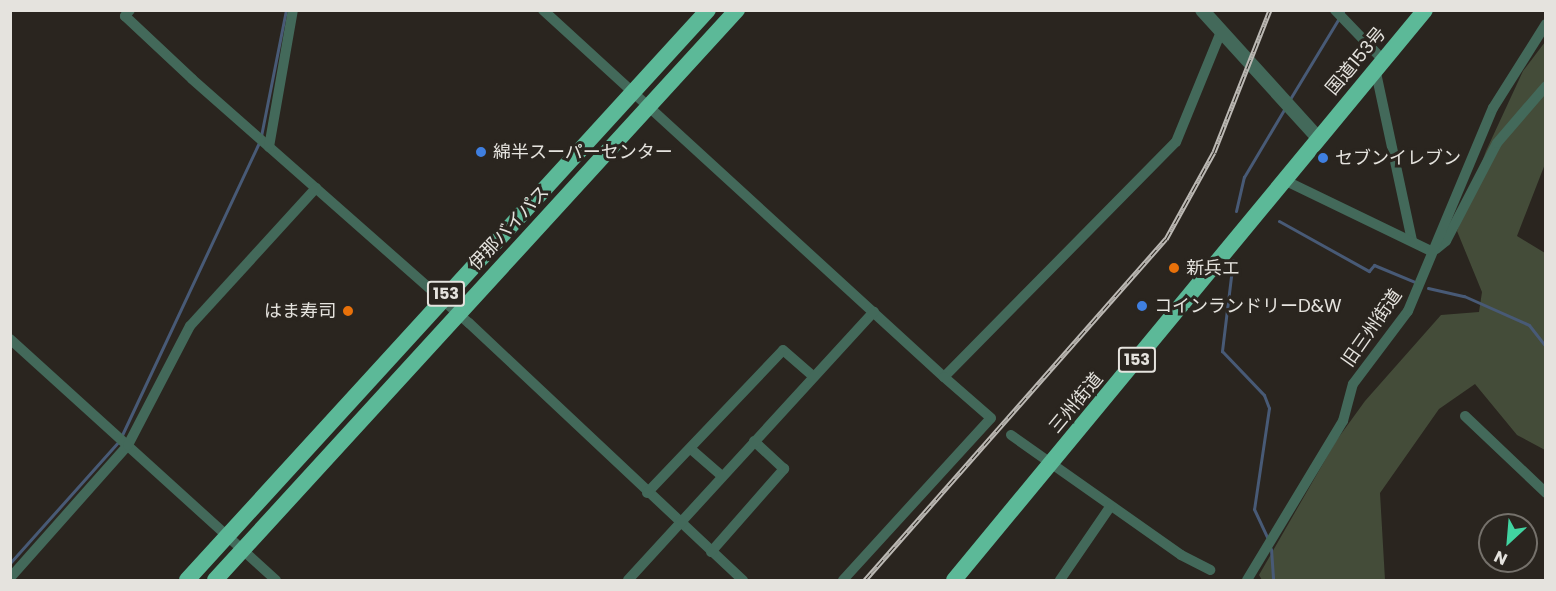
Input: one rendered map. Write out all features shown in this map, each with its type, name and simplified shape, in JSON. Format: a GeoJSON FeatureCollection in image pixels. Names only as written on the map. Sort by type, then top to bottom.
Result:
{"type":"FeatureCollection","features":[{"type":"Feature","properties":{"kind":"highway","name":"伊那バイパス"},"geometry":{"type":"LineString","coordinates":[[187,580],[441,299],[633,94],[708,10]]}},
{"type":"Feature","properties":{"kind":"highway","name":"伊那バイパス"},"geometry":{"type":"LineString","coordinates":[[215,580],[457,313],[737,10]]}},
{"type":"Feature","properties":{"kind":"highway","name":"国道153号"},"geometry":{"type":"LineString","coordinates":[[1318,138],[1425,10]]}},
{"type":"Feature","properties":{"kind":"highway","name":"三州街道"},"geometry":{"type":"LineString","coordinates":[[954,580],[1318,138]]}},
{"type":"Feature","properties":{"kind":"street"},"geometry":{"type":"LineString","coordinates":[[130,10],[125,16],[267,146],[457,313],[647,493],[743,580]]}},
{"type":"Feature","properties":{"kind":"street"},"geometry":{"type":"LineString","coordinates":[[267,146],[292,10]]}},
{"type":"Feature","properties":{"kind":"street"},"geometry":{"type":"LineString","coordinates":[[543,10],[991,418],[843,580]]}},
{"type":"Feature","properties":{"kind":"street"},"geometry":{"type":"LineString","coordinates":[[1202,10],[1318,138]]}},
{"type":"Feature","properties":{"kind":"street"},"geometry":{"type":"LineString","coordinates":[[1338,16],[1379,64],[1412,241]]}},
{"type":"Feature","properties":{"kind":"street","name":"旧三州街道"},"geometry":{"type":"LineString","coordinates":[[1247,580],[1343,421],[1353,384],[1408,311],[1493,108],[1545,24]]}},
{"type":"Feature","properties":{"kind":"street"},"geometry":{"type":"LineString","coordinates":[[944,377],[1176,142],[1221,32]]}},
{"type":"Feature","properties":{"kind":"street"},"geometry":{"type":"LineString","coordinates":[[1284,180],[1433,252],[1446,241],[1497,143],[1545,86]]}},
{"type":"Feature","properties":{"kind":"street"},"geometry":{"type":"LineString","coordinates":[[10,578],[122,440],[190,326],[316,188]]}},
{"type":"Feature","properties":{"kind":"street"},"geometry":{"type":"LineString","coordinates":[[628,580],[874,312]]}},
{"type":"Feature","properties":{"kind":"street"},"geometry":{"type":"LineString","coordinates":[[10,339],[276,580]]}},
{"type":"Feature","properties":{"kind":"street"},"geometry":{"type":"LineString","coordinates":[[647,493],[692,450],[783,350],[813,376]]}},
{"type":"Feature","properties":{"kind":"street"},"geometry":{"type":"LineString","coordinates":[[1465,416],[1545,493]]}},
{"type":"Feature","properties":{"kind":"street"},"geometry":{"type":"LineString","coordinates":[[1011,435],[1110,507],[1210,570]]}},
{"type":"Feature","properties":{"kind":"street"},"geometry":{"type":"LineString","coordinates":[[711,552],[784,469],[754,441]]}},
{"type":"Feature","properties":{"kind":"street"},"geometry":{"type":"LineString","coordinates":[[692,450],[722,476]]}},
{"type":"Feature","properties":{"kind":"street"},"geometry":{"type":"LineString","coordinates":[[1060,580],[1110,507]]}},
{"type":"Feature","properties":{"kind":"green space"},"geometry":{"type":"Polygon","coordinates":[[[1545,42],[1545,164],[1517,236],[1545,253],[1545,450],[1517,435],[1475,384],[1439,409],[1380,493],[1385,580],[1262,580],[1259,575],[1336,441],[1365,401],[1441,315],[1479,312],[1482,292],[1457,231],[1486,151],[1523,71],[1545,42]]]}},
{"type":"Feature","properties":{"kind":"waterway"},"geometry":{"type":"LineString","coordinates":[[261,136],[286,10]]}},
{"type":"Feature","properties":{"kind":"waterway"},"geometry":{"type":"LineString","coordinates":[[1290,99],[1344,10]]}},
{"type":"Feature","properties":{"kind":"waterway"},"geometry":{"type":"LineString","coordinates":[[1236,211],[1244,177],[1285,108]]}},
{"type":"Feature","properties":{"kind":"waterway"},"geometry":{"type":"LineString","coordinates":[[122,435],[259,143]]}},
{"type":"Feature","properties":{"kind":"waterway"},"geometry":{"type":"LineString","coordinates":[[1279,221],[1369,271],[1374,265],[1415,282]]}},
{"type":"Feature","properties":{"kind":"waterway"},"geometry":{"type":"LineString","coordinates":[[1233,260],[1222,351],[1264,395],[1269,408],[1254,509],[1267,537]]}},
{"type":"Feature","properties":{"kind":"waterway"},"geometry":{"type":"LineString","coordinates":[[1428,288],[1464,296],[1529,325],[1546,347]]}},
{"type":"Feature","properties":{"kind":"waterway"},"geometry":{"type":"LineString","coordinates":[[10,563],[119,441]]}},
{"type":"Feature","properties":{"kind":"waterway"},"geometry":{"type":"LineString","coordinates":[[1271,549],[1273,580]]}},
{"type":"Feature","properties":{"kind":"railway"},"geometry":{"type":"LineString","coordinates":[[865,580],[1166,239],[1214,152],[1270,10]]}},
{"type":"Feature","properties":{"kind":"place","name":"綿半スーパーセンター"},"geometry":{"type":"Point","coordinates":[481,152]}},
{"type":"Feature","properties":{"kind":"place","name":"セブンイレブン"},"geometry":{"type":"Point","coordinates":[1323,158]}},
{"type":"Feature","properties":{"kind":"place","name":"新兵エ"},"geometry":{"type":"Point","coordinates":[1174,268]}},
{"type":"Feature","properties":{"kind":"place","name":"コインランドリーD&W"},"geometry":{"type":"Point","coordinates":[1142,306]}},
{"type":"Feature","properties":{"kind":"place","name":"はま寿司"},"geometry":{"type":"Point","coordinates":[348,311]}}]}
